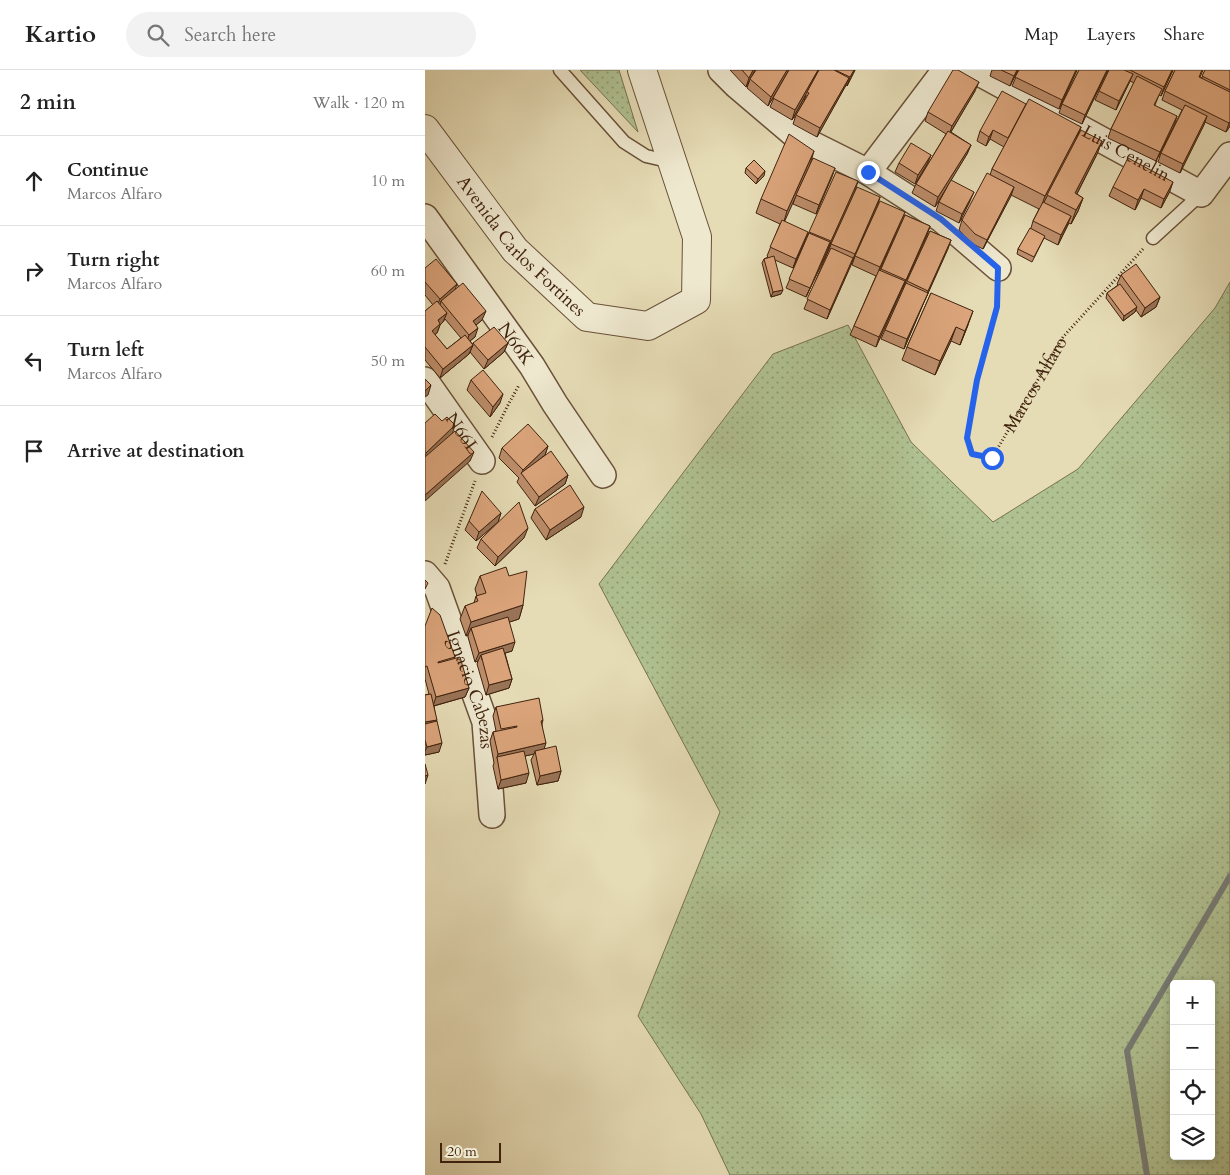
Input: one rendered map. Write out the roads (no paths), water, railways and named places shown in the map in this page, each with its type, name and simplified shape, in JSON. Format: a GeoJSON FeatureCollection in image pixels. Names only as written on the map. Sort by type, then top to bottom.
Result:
{"type":"FeatureCollection","features":[{"type":"Feature","properties":{"kind":"street","name":"Avenida Carlos Fortines"},"geometry":{"type":"LineString","coordinates":[[425,129],[515,250],[587,317],[648,326],[696,300],[697,237],[643,70]]}},
{"type":"Feature","properties":{"kind":"street"},"geometry":{"type":"LineString","coordinates":[[721,70],[796,136],[868,172],[941,219],[998,268]]}},
{"type":"Feature","properties":{"kind":"street"},"geometry":{"type":"LineString","coordinates":[[868,172],[945,70]]}},
{"type":"Feature","properties":{"kind":"street","name":"Luis Cenelin"},"geometry":{"type":"LineString","coordinates":[[980,72],[1201,194]]}},
{"type":"Feature","properties":{"kind":"street"},"geometry":{"type":"LineString","coordinates":[[1201,194],[1230,155]]}},
{"type":"Feature","properties":{"kind":"street","name":"N66K"},"geometry":{"type":"LineString","coordinates":[[425,217],[532,366],[603,475]]}},
{"type":"Feature","properties":{"kind":"street","name":"N66L"},"geometry":{"type":"LineString","coordinates":[[425,380],[482,461]]}},
{"type":"Feature","properties":{"kind":"street"},"geometry":{"type":"LineString","coordinates":[[425,612],[431,581]]}},
{"type":"Feature","properties":{"kind":"street","name":"Ignacio Cabezas"},"geometry":{"type":"LineString","coordinates":[[431,581],[485,722],[492,814]]}},
{"type":"Feature","properties":{"kind":"lane"},"geometry":{"type":"LineString","coordinates":[[560,70],[624,142],[646,156],[672,162]]}},
{"type":"Feature","properties":{"kind":"lane"},"geometry":{"type":"LineString","coordinates":[[1153,238],[1201,194]]}},
{"type":"Feature","properties":{"kind":"waterway"},"geometry":{"type":"LineString","coordinates":[[1147,1175],[1127,1051],[1230,876]]}}]}
